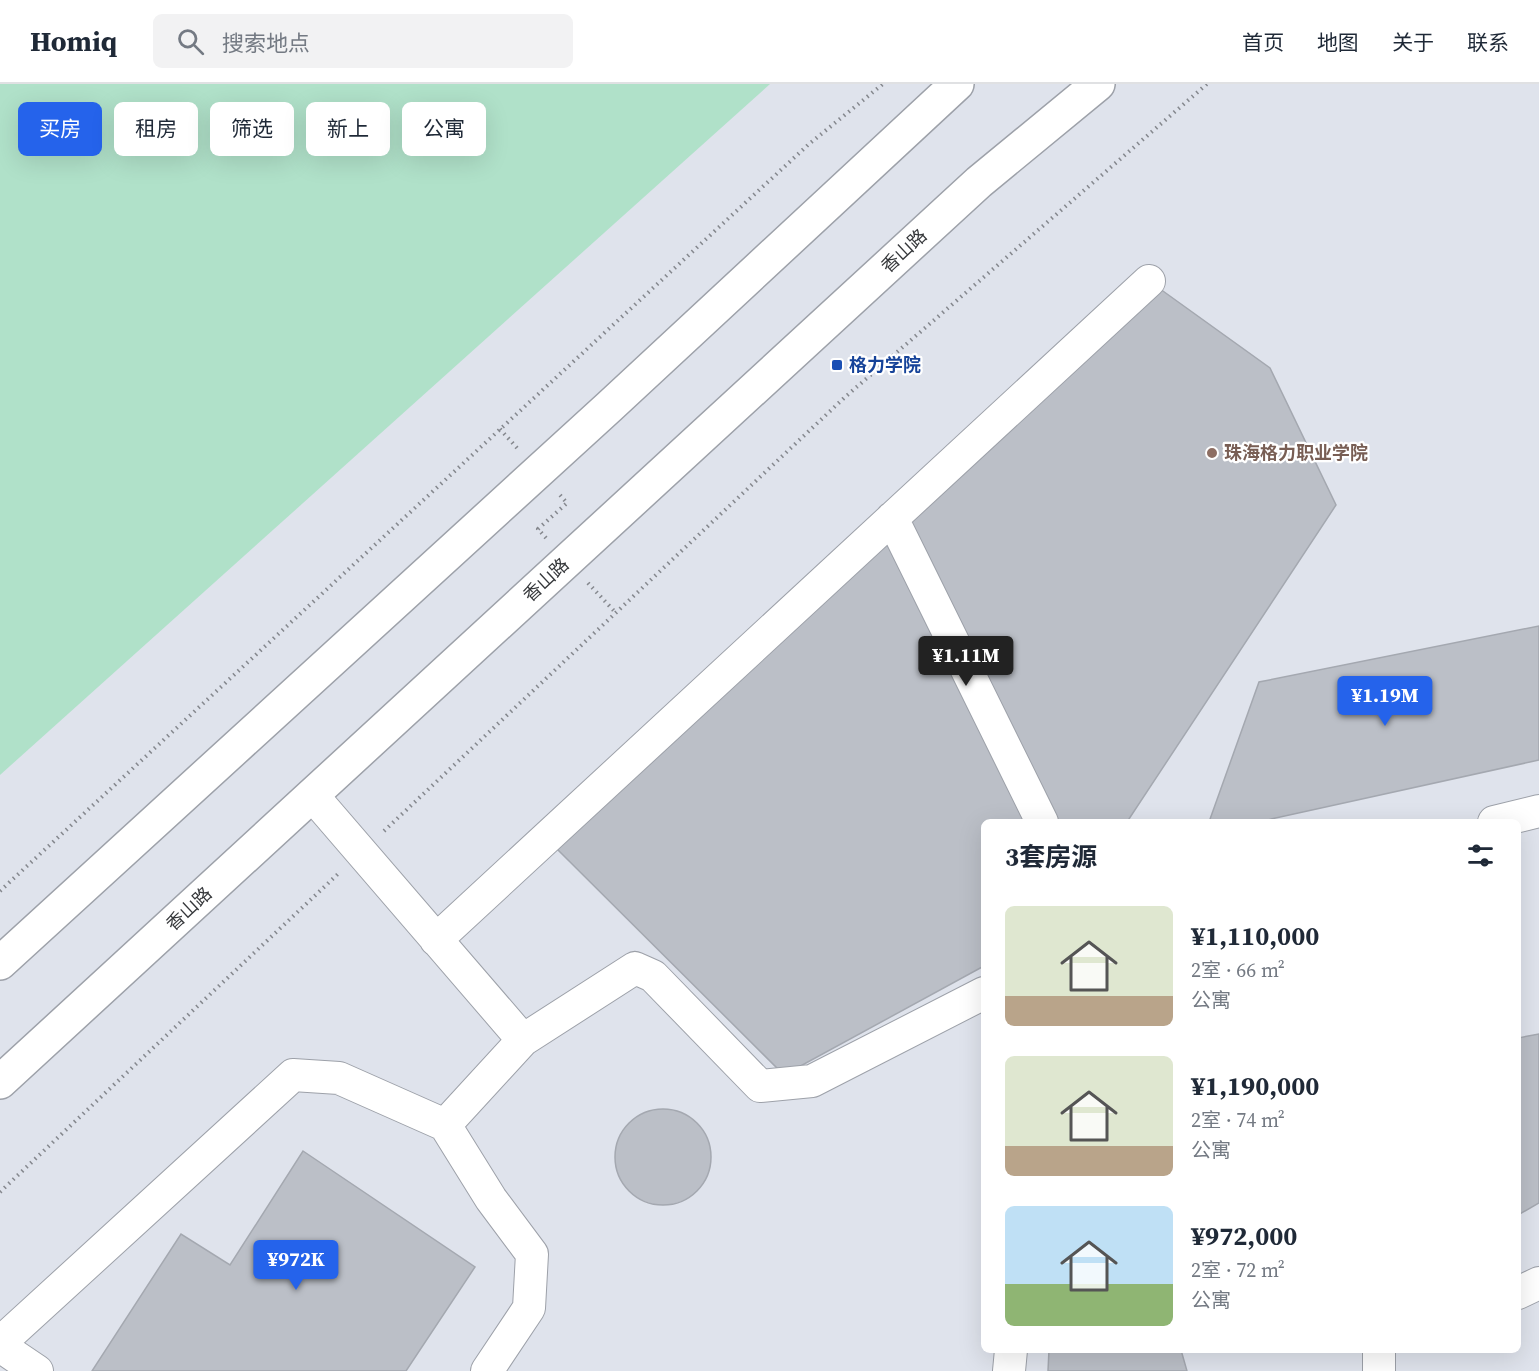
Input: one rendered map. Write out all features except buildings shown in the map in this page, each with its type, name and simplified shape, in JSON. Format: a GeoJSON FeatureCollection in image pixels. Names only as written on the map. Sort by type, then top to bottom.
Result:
{"type":"FeatureCollection","features":[{"type":"Feature","properties":{"kind":"main road"},"geometry":{"type":"LineString","coordinates":[[0,963],[538,472],[957,84]]}},
{"type":"Feature","properties":{"kind":"main road","name":"香山路"},"geometry":{"type":"LineString","coordinates":[[0,1082],[979,182],[1098,84]]}},
{"type":"Feature","properties":{"kind":"lane"},"geometry":{"type":"LineString","coordinates":[[436,940],[1149,281]]}},
{"type":"Feature","properties":{"kind":"lane"},"geometry":{"type":"LineString","coordinates":[[892,518],[1041,819]]}},
{"type":"Feature","properties":{"kind":"lane"},"geometry":{"type":"LineString","coordinates":[[312,795],[523,1040]]}},
{"type":"Feature","properties":{"kind":"lane"},"geometry":{"type":"LineString","coordinates":[[1506,819],[1539,811]]}},
{"type":"Feature","properties":{"kind":"lane"},"geometry":{"type":"LineString","coordinates":[[445,1125],[523,1040],[635,968],[653,976],[760,1086],[812,1081],[981,995]]}},
{"type":"Feature","properties":{"kind":"lane"},"geometry":{"type":"LineString","coordinates":[[37,1371],[0,1344],[293,1075],[339,1078],[445,1125],[491,1199],[532,1254],[529,1308],[488,1371]]}},
{"type":"Feature","properties":{"kind":"lane"},"geometry":{"type":"LineString","coordinates":[[1521,1292],[1539,1283]]}},
{"type":"Feature","properties":{"kind":"lane"},"geometry":{"type":"LineString","coordinates":[[1009,1371],[1011,1353]]}},
{"type":"Feature","properties":{"kind":"path"},"geometry":{"type":"LineString","coordinates":[[0,891],[809,144],[883,84]]}},
{"type":"Feature","properties":{"kind":"path"},"geometry":{"type":"LineString","coordinates":[[0,1192],[844,398],[1207,84]]}},
{"type":"Feature","properties":{"kind":"path"},"geometry":{"type":"LineString","coordinates":[[500,429],[567,503],[538,529],[616,613]]}},
{"type":"Feature","properties":{"kind":"green space"},"geometry":{"type":"Polygon","coordinates":[[[0,84],[770,84],[0,775],[0,84]]]}},
{"type":"Feature","properties":{"kind":"place","name":"格力学院"},"geometry":{"type":"Point","coordinates":[837,365]}},
{"type":"Feature","properties":{"kind":"place","name":"珠海格力职业学院"},"geometry":{"type":"Point","coordinates":[1212,453]}}]}
